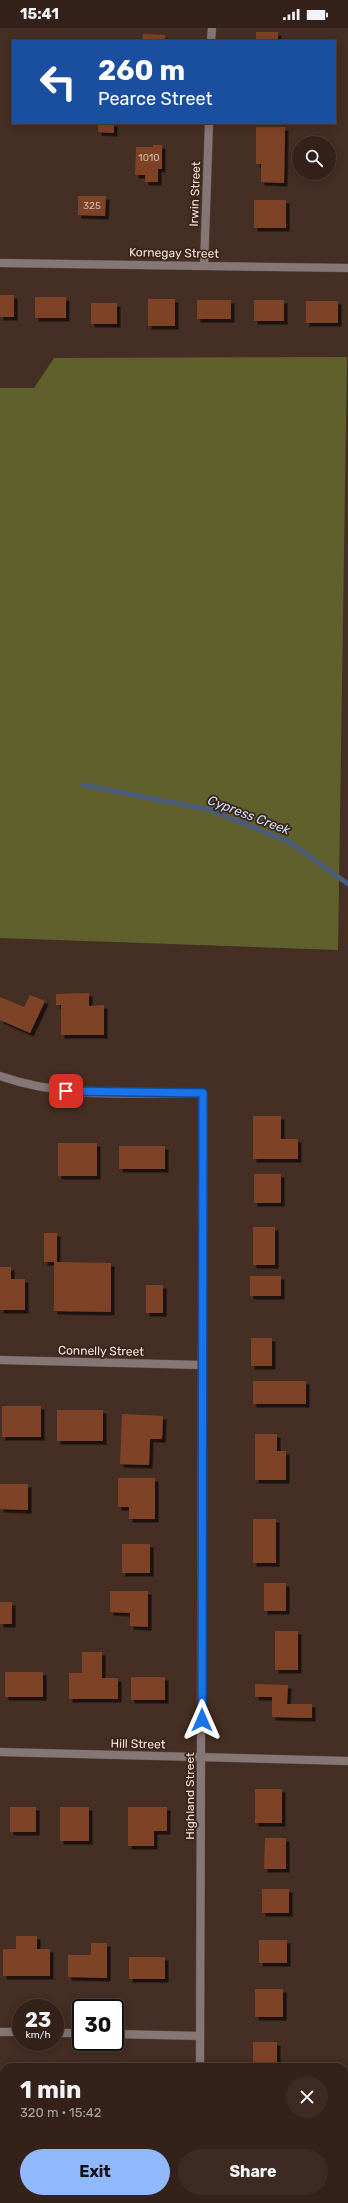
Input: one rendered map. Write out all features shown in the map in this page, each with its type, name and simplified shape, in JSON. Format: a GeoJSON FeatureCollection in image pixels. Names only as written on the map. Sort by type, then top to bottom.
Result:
{"type":"FeatureCollection","features":[{"type":"Feature","properties":{"kind":"street"},"geometry":{"type":"LineString","coordinates":[[211,40],[212,28]]}},
{"type":"Feature","properties":{"kind":"street","name":"Irwin Street"},"geometry":{"type":"LineString","coordinates":[[204,266],[209,124]]}},
{"type":"Feature","properties":{"kind":"street","name":"Kornegay Street"},"geometry":{"type":"LineString","coordinates":[[0,263],[348,268]]}},
{"type":"Feature","properties":{"kind":"street","name":"Highland Street"},"geometry":{"type":"LineString","coordinates":[[0,1076],[21,1083],[55,1090],[203,1093],[200,2063]]}},
{"type":"Feature","properties":{"kind":"street","name":"Connelly Street"},"geometry":{"type":"LineString","coordinates":[[0,1360],[202,1365]]}},
{"type":"Feature","properties":{"kind":"street","name":"Hill Street"},"geometry":{"type":"LineString","coordinates":[[0,1752],[348,1761]]}},
{"type":"Feature","properties":{"kind":"street"},"geometry":{"type":"LineString","coordinates":[[0,2032],[12,2032]]}},
{"type":"Feature","properties":{"kind":"street"},"geometry":{"type":"LineString","coordinates":[[124,2034],[200,2036]]}},
{"type":"Feature","properties":{"kind":"shaded area"},"geometry":{"type":"Polygon","coordinates":[[[347,357],[338,950],[0,938],[0,388],[34,388],[54,358],[347,357]]]}},
{"type":"Feature","properties":{"kind":"building"},"geometry":{"type":"Polygon","coordinates":[[[256,32],[278,32],[278,40],[256,40],[256,32]]]}},
{"type":"Feature","properties":{"kind":"building"},"geometry":{"type":"Polygon","coordinates":[[[143,34],[165,35],[165,40],[142,40],[143,34]]]}},
{"type":"Feature","properties":{"kind":"building"},"geometry":{"type":"Polygon","coordinates":[[[98,124],[114,124],[114,133],[98,132],[98,124]]]}},
{"type":"Feature","properties":{"kind":"building"},"geometry":{"type":"Polygon","coordinates":[[[256,127],[285,127],[284,183],[261,182],[261,164],[256,164],[256,127]]]}},
{"type":"Feature","properties":{"kind":"building"},"geometry":{"type":"Polygon","coordinates":[[[153,145],[162,145],[162,169],[158,169],[158,182],[145,182],[145,175],[135,175],[136,147],[153,147],[153,145]]]}},
{"type":"Feature","properties":{"kind":"building"},"geometry":{"type":"Polygon","coordinates":[[[78,196],[106,196],[105,216],[78,215],[78,196]]]}},
{"type":"Feature","properties":{"kind":"building"},"geometry":{"type":"Polygon","coordinates":[[[254,200],[286,200],[286,228],[254,228],[254,200]]]}},
{"type":"Feature","properties":{"kind":"building"},"geometry":{"type":"Polygon","coordinates":[[[0,295],[14,295],[14,317],[0,317],[0,295]]]}},
{"type":"Feature","properties":{"kind":"building"},"geometry":{"type":"Polygon","coordinates":[[[35,297],[66,297],[66,318],[35,318],[35,297]]]}},
{"type":"Feature","properties":{"kind":"building"},"geometry":{"type":"Polygon","coordinates":[[[148,299],[175,299],[175,326],[148,326],[148,299]]]}},
{"type":"Feature","properties":{"kind":"building"},"geometry":{"type":"Polygon","coordinates":[[[197,300],[231,300],[231,319],[197,319],[197,300]]]}},
{"type":"Feature","properties":{"kind":"building"},"geometry":{"type":"Polygon","coordinates":[[[254,300],[284,300],[284,321],[254,321],[254,300]]]}},
{"type":"Feature","properties":{"kind":"building"},"geometry":{"type":"Polygon","coordinates":[[[306,301],[338,301],[338,323],[306,323],[306,301]]]}},
{"type":"Feature","properties":{"kind":"building"},"geometry":{"type":"Polygon","coordinates":[[[91,303],[117,303],[117,324],[91,324],[91,303]]]}},
{"type":"Feature","properties":{"kind":"building"},"geometry":{"type":"Polygon","coordinates":[[[89,993],[89,1006],[104,1005],[104,1035],[61,1035],[61,1005],[56,1005],[56,994],[89,993]]]}},
{"type":"Feature","properties":{"kind":"building"},"geometry":{"type":"Polygon","coordinates":[[[30,995],[45,1001],[30,1033],[0,1020],[0,997],[24,1007],[30,995]]]}},
{"type":"Feature","properties":{"kind":"building"},"geometry":{"type":"Polygon","coordinates":[[[253,1116],[281,1116],[281,1139],[298,1139],[298,1159],[253,1159],[253,1116]]]}},
{"type":"Feature","properties":{"kind":"building"},"geometry":{"type":"Polygon","coordinates":[[[58,1143],[97,1143],[97,1176],[58,1176],[58,1143]]]}},
{"type":"Feature","properties":{"kind":"building"},"geometry":{"type":"Polygon","coordinates":[[[119,1146],[165,1146],[165,1169],[119,1169],[119,1146]]]}},
{"type":"Feature","properties":{"kind":"building"},"geometry":{"type":"Polygon","coordinates":[[[254,1174],[281,1174],[281,1203],[254,1203],[254,1174]]]}},
{"type":"Feature","properties":{"kind":"building"},"geometry":{"type":"Polygon","coordinates":[[[253,1227],[275,1227],[275,1265],[253,1265],[253,1227]]]}},
{"type":"Feature","properties":{"kind":"building"},"geometry":{"type":"Polygon","coordinates":[[[44,1233],[57,1233],[57,1262],[111,1263],[111,1312],[54,1311],[54,1262],[44,1262],[44,1233]]]}},
{"type":"Feature","properties":{"kind":"building"},"geometry":{"type":"Polygon","coordinates":[[[0,1267],[11,1267],[11,1279],[25,1279],[25,1310],[0,1310],[0,1267]]]}},
{"type":"Feature","properties":{"kind":"building"},"geometry":{"type":"Polygon","coordinates":[[[250,1276],[281,1276],[281,1296],[250,1296],[250,1276]]]}},
{"type":"Feature","properties":{"kind":"building"},"geometry":{"type":"Polygon","coordinates":[[[146,1285],[163,1285],[163,1313],[146,1313],[146,1285]]]}},
{"type":"Feature","properties":{"kind":"building"},"geometry":{"type":"Polygon","coordinates":[[[251,1338],[272,1338],[272,1366],[251,1366],[251,1338]]]}},
{"type":"Feature","properties":{"kind":"building"},"geometry":{"type":"Polygon","coordinates":[[[253,1381],[306,1381],[306,1404],[253,1404],[253,1381]]]}},
{"type":"Feature","properties":{"kind":"building"},"geometry":{"type":"Polygon","coordinates":[[[2,1406],[41,1406],[41,1437],[2,1437],[2,1406]]]}},
{"type":"Feature","properties":{"kind":"building"},"geometry":{"type":"Polygon","coordinates":[[[57,1410],[103,1410],[103,1441],[57,1441],[57,1410]]]}},
{"type":"Feature","properties":{"kind":"building"},"geometry":{"type":"Polygon","coordinates":[[[122,1414],[163,1416],[162,1439],[150,1439],[149,1465],[120,1464],[122,1414]]]}},
{"type":"Feature","properties":{"kind":"building"},"geometry":{"type":"Polygon","coordinates":[[[255,1434],[277,1434],[277,1451],[286,1451],[286,1480],[255,1480],[255,1434]]]}},
{"type":"Feature","properties":{"kind":"building"},"geometry":{"type":"Polygon","coordinates":[[[118,1478],[155,1478],[155,1519],[129,1519],[129,1507],[118,1507],[118,1478]]]}},
{"type":"Feature","properties":{"kind":"building"},"geometry":{"type":"Polygon","coordinates":[[[0,1484],[28,1484],[28,1510],[0,1509],[0,1484]]]}},
{"type":"Feature","properties":{"kind":"building"},"geometry":{"type":"Polygon","coordinates":[[[253,1519],[276,1519],[276,1563],[253,1563],[253,1519]]]}},
{"type":"Feature","properties":{"kind":"building"},"geometry":{"type":"Polygon","coordinates":[[[122,1544],[150,1544],[150,1573],[122,1573],[122,1544]]]}},
{"type":"Feature","properties":{"kind":"building"},"geometry":{"type":"Polygon","coordinates":[[[264,1583],[286,1583],[286,1611],[264,1611],[264,1583]]]}},
{"type":"Feature","properties":{"kind":"building"},"geometry":{"type":"Polygon","coordinates":[[[110,1591],[148,1591],[148,1627],[130,1626],[130,1613],[110,1612],[110,1591]]]}},
{"type":"Feature","properties":{"kind":"building"},"geometry":{"type":"Polygon","coordinates":[[[0,1602],[12,1602],[12,1624],[0,1624],[0,1602]]]}},
{"type":"Feature","properties":{"kind":"building"},"geometry":{"type":"Polygon","coordinates":[[[275,1631],[298,1631],[298,1670],[275,1670],[275,1631]]]}},
{"type":"Feature","properties":{"kind":"building"},"geometry":{"type":"Polygon","coordinates":[[[82,1652],[102,1652],[102,1678],[118,1678],[118,1699],[69,1699],[69,1673],[82,1673],[82,1652]]]}},
{"type":"Feature","properties":{"kind":"building"},"geometry":{"type":"Polygon","coordinates":[[[5,1672],[43,1672],[43,1697],[5,1697],[5,1672]]]}},
{"type":"Feature","properties":{"kind":"building"},"geometry":{"type":"Polygon","coordinates":[[[131,1677],[165,1677],[165,1700],[131,1700],[131,1677]]]}},
{"type":"Feature","properties":{"kind":"building"},"geometry":{"type":"Polygon","coordinates":[[[255,1684],[288,1685],[287,1704],[312,1704],[312,1718],[272,1717],[272,1697],[255,1697],[255,1684]]]}},
{"type":"Feature","properties":{"kind":"building"},"geometry":{"type":"Polygon","coordinates":[[[255,1789],[282,1789],[282,1823],[255,1823],[255,1789]]]}},
{"type":"Feature","properties":{"kind":"building"},"geometry":{"type":"Polygon","coordinates":[[[10,1807],[36,1807],[36,1832],[10,1832],[10,1807]]]}},
{"type":"Feature","properties":{"kind":"building"},"geometry":{"type":"Polygon","coordinates":[[[60,1807],[89,1807],[89,1841],[60,1841],[60,1807]]]}},
{"type":"Feature","properties":{"kind":"building"},"geometry":{"type":"Polygon","coordinates":[[[128,1807],[167,1807],[167,1831],[154,1831],[154,1846],[128,1846],[128,1807]]]}},
{"type":"Feature","properties":{"kind":"building"},"geometry":{"type":"Polygon","coordinates":[[[265,1838],[286,1838],[286,1869],[264,1869],[265,1838]]]}},
{"type":"Feature","properties":{"kind":"building"},"geometry":{"type":"Polygon","coordinates":[[[262,1889],[289,1889],[289,1913],[262,1913],[262,1889]]]}},
{"type":"Feature","properties":{"kind":"building"},"geometry":{"type":"Polygon","coordinates":[[[16,1936],[37,1936],[37,1949],[50,1949],[50,1976],[3,1976],[3,1949],[16,1949],[16,1936]]]}},
{"type":"Feature","properties":{"kind":"building"},"geometry":{"type":"Polygon","coordinates":[[[259,1940],[287,1940],[287,1963],[259,1963],[259,1940]]]}},
{"type":"Feature","properties":{"kind":"building"},"geometry":{"type":"Polygon","coordinates":[[[91,1943],[107,1943],[107,1978],[68,1977],[68,1955],[91,1955],[91,1943]]]}},
{"type":"Feature","properties":{"kind":"building"},"geometry":{"type":"Polygon","coordinates":[[[129,1957],[165,1957],[165,1979],[129,1979],[129,1957]]]}},
{"type":"Feature","properties":{"kind":"building"},"geometry":{"type":"Polygon","coordinates":[[[255,1989],[283,1989],[283,2017],[255,2017],[255,1989]]]}},
{"type":"Feature","properties":{"kind":"building"},"geometry":{"type":"Polygon","coordinates":[[[253,2042],[277,2042],[277,2063],[253,2063],[253,2042]]]}},
{"type":"Feature","properties":{"kind":"waterway","name":"Cypress Creek"},"geometry":{"type":"LineString","coordinates":[[83,785],[211,810],[291,843],[348,884]]}},
{"type":"Feature","properties":{"kind":"route"},"geometry":{"type":"LineString","coordinates":[[66,1091],[203,1093],[202,1720]]}}]}
